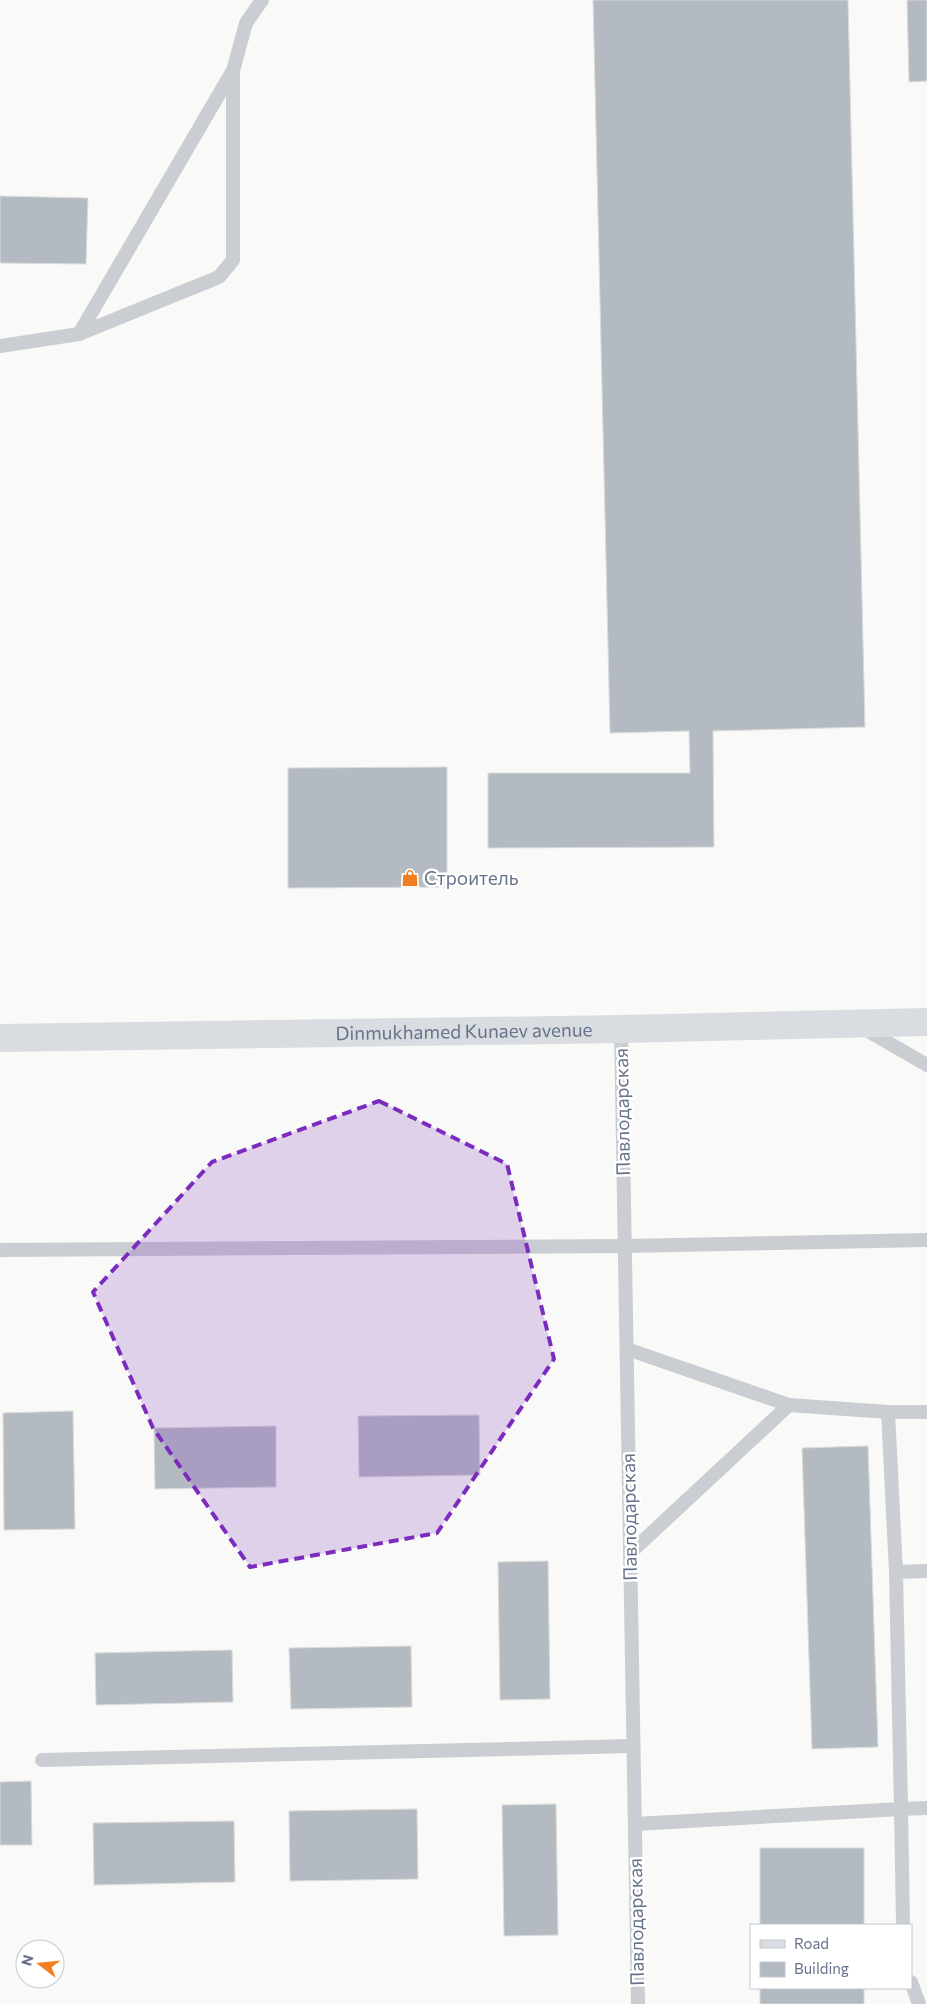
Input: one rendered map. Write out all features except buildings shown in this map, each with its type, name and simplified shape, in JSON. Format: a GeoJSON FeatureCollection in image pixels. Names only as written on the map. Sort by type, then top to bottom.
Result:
{"type":"FeatureCollection","features":[{"type":"Feature","properties":{"kind":"street","name":"Dinmukhamed Kunaev avenue"},"geometry":{"type":"LineString","coordinates":[[0,1038],[621,1030],[927,1022]]}},
{"type":"Feature","properties":{"kind":"lane"},"geometry":{"type":"LineString","coordinates":[[0,346],[79,334],[219,277],[233,260],[233,71],[246,23],[262,0]]}},
{"type":"Feature","properties":{"kind":"lane"},"geometry":{"type":"LineString","coordinates":[[79,334],[233,71]]}},
{"type":"Feature","properties":{"kind":"lane"},"geometry":{"type":"LineString","coordinates":[[854,1023],[927,1065]]}},
{"type":"Feature","properties":{"kind":"lane","name":"Павлодарская"},"geometry":{"type":"LineString","coordinates":[[621,1030],[638,2004]]}},
{"type":"Feature","properties":{"kind":"lane"},"geometry":{"type":"LineString","coordinates":[[0,1250],[624,1246],[927,1240]]}},
{"type":"Feature","properties":{"kind":"lane"},"geometry":{"type":"LineString","coordinates":[[626,1349],[789,1405],[888,1412],[927,1412]]}},
{"type":"Feature","properties":{"kind":"lane"},"geometry":{"type":"LineString","coordinates":[[630,1553],[789,1405]]}},
{"type":"Feature","properties":{"kind":"lane"},"geometry":{"type":"LineString","coordinates":[[888,1412],[896,1572],[903,1924]]}},
{"type":"Feature","properties":{"kind":"lane"},"geometry":{"type":"LineString","coordinates":[[896,1572],[927,1571]]}},
{"type":"Feature","properties":{"kind":"lane"},"geometry":{"type":"LineString","coordinates":[[42,1760],[634,1746]]}},
{"type":"Feature","properties":{"kind":"lane"},"geometry":{"type":"LineString","coordinates":[[635,1824],[927,1808]]}},
{"type":"Feature","properties":{"kind":"lane"},"geometry":{"type":"LineString","coordinates":[[912,1985],[919,2004]]}},
{"type":"Feature","properties":{"kind":"highlighted area"},"geometry":{"type":"Polygon","coordinates":[[[379,1101],[507,1164],[554,1359],[437,1533],[250,1567],[153,1428],[93,1292],[212,1162],[379,1101]]]}},
{"type":"Feature","properties":{"kind":"place","name":"Строитель"},"geometry":{"type":"Point","coordinates":[410,878]}}]}
